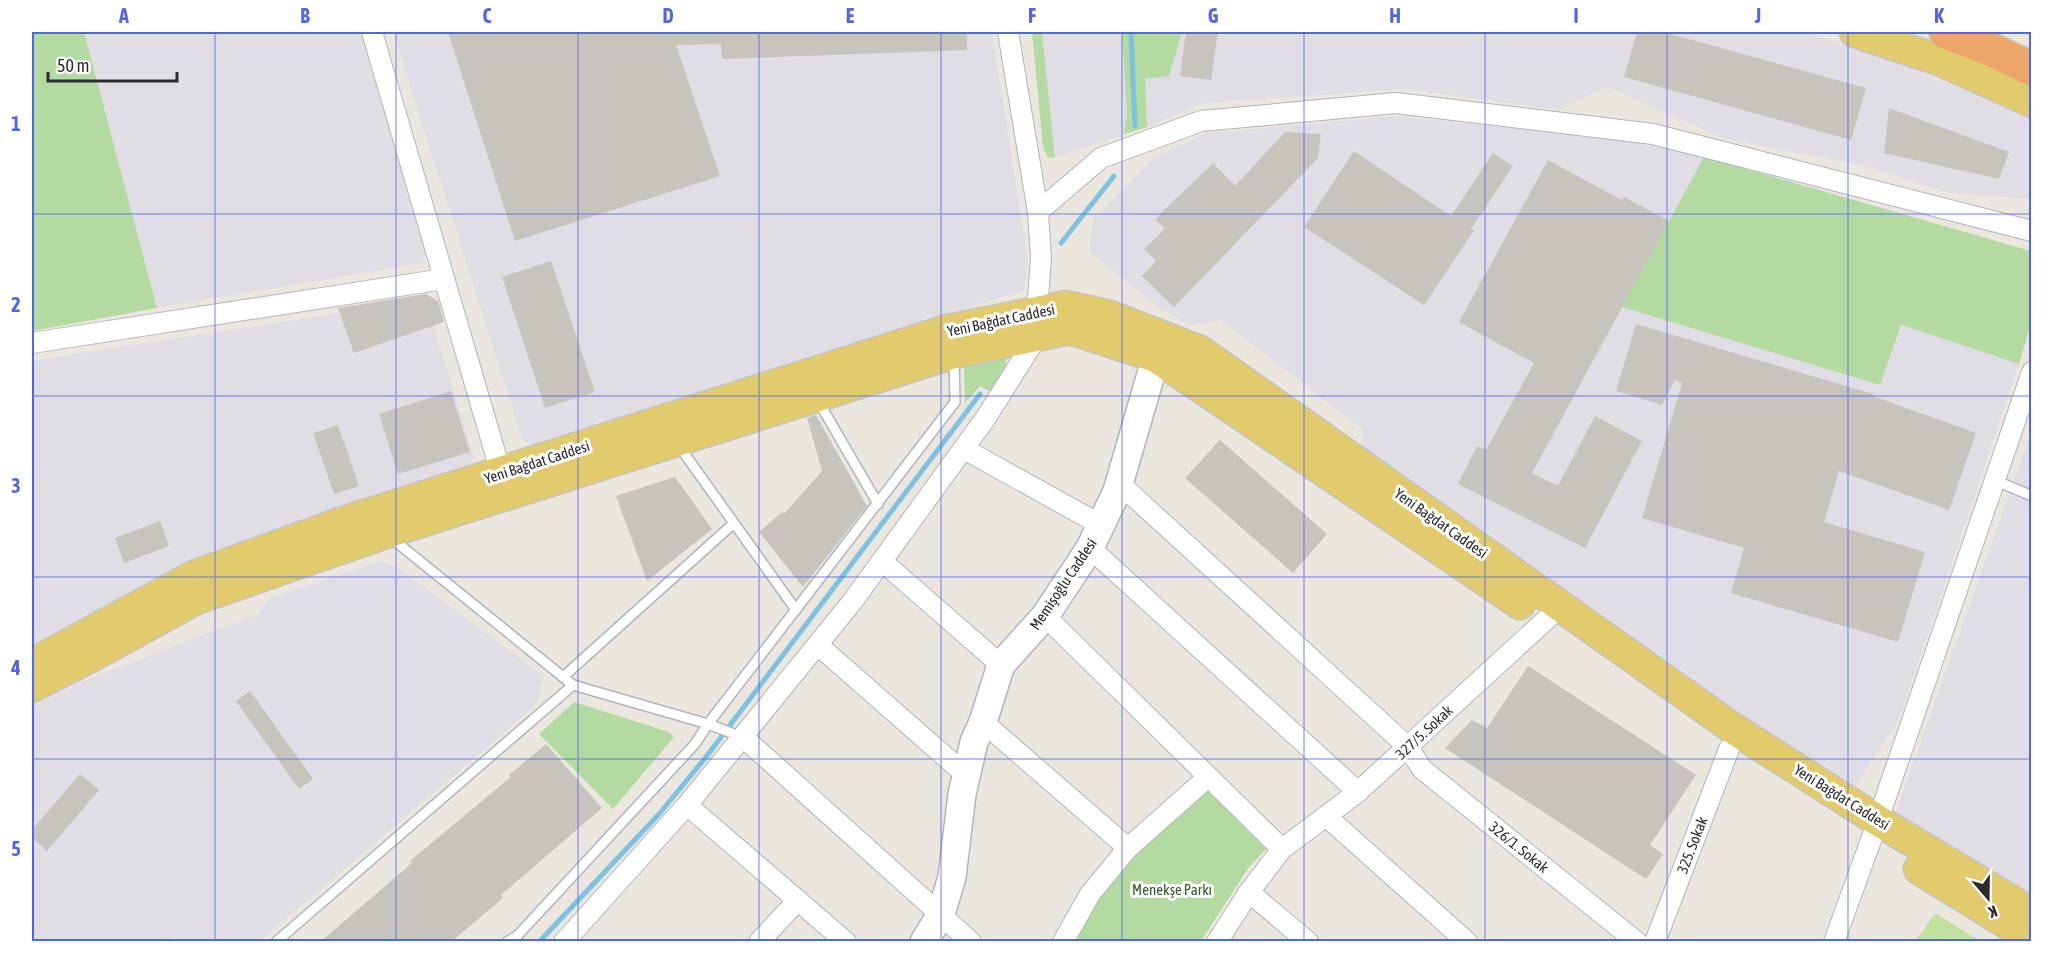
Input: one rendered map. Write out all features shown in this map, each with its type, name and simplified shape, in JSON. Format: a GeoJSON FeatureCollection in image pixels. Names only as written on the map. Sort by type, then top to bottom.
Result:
{"type":"FeatureCollection","features":[{"type":"Feature","properties":{"kind":"highway"},"geometry":{"type":"LineString","coordinates":[[1946,32],[1992,50],[2031,69]]}},
{"type":"Feature","properties":{"kind":"main road"},"geometry":{"type":"LineString","coordinates":[[1855,32],[1939,60],[2031,102]]}},
{"type":"Feature","properties":{"kind":"main road","name":"Yeni Bağdat Caddesi"},"geometry":{"type":"LineString","coordinates":[[32,687],[196,599],[386,533],[954,353],[1037,323],[1066,306],[1107,315],[1200,351],[1729,749],[1874,830],[2031,913]]}},
{"type":"Feature","properties":{"kind":"main road","name":"Yeni Bağdat Caddesi"},"geometry":{"type":"LineString","coordinates":[[32,664],[194,576],[346,521],[948,330],[1037,323],[1070,329],[1156,357],[1734,729],[2031,939]]}},
{"type":"Feature","properties":{"kind":"street"},"geometry":{"type":"LineString","coordinates":[[372,32],[501,473]]}},
{"type":"Feature","properties":{"kind":"street"},"geometry":{"type":"LineString","coordinates":[[564,942],[687,805],[738,735],[818,645],[883,562],[964,449],[1037,323],[1041,258],[1038,212],[1008,32]]}},
{"type":"Feature","properties":{"kind":"street"},"geometry":{"type":"LineString","coordinates":[[1038,212],[1101,158],[1201,121],[1396,103],[1653,134],[2031,231]]}},
{"type":"Feature","properties":{"kind":"street"},"geometry":{"type":"LineString","coordinates":[[32,343],[444,279]]}},
{"type":"Feature","properties":{"kind":"street","name":"Memişoğlu Caddesi"},"geometry":{"type":"LineString","coordinates":[[924,942],[940,914],[951,877],[966,775],[974,742],[983,722],[1001,665],[1045,616],[1096,536],[1119,483],[1156,357]]}},
{"type":"Feature","properties":{"kind":"street"},"geometry":{"type":"LineString","coordinates":[[1834,942],[2031,372]]}},
{"type":"Feature","properties":{"kind":"street"},"geometry":{"type":"LineString","coordinates":[[964,449],[1096,536],[1358,792]]}},
{"type":"Feature","properties":{"kind":"street","name":"326/1. Sokak"},"geometry":{"type":"LineString","coordinates":[[1119,483],[1408,747],[1422,769],[1637,942]]}},
{"type":"Feature","properties":{"kind":"street"},"geometry":{"type":"LineString","coordinates":[[883,562],[1001,665]]}},
{"type":"Feature","properties":{"kind":"street","name":"327/5. Sokak"},"geometry":{"type":"LineString","coordinates":[[1217,942],[1249,892],[1281,849],[1358,792],[1552,614]]}},
{"type":"Feature","properties":{"kind":"street"},"geometry":{"type":"LineString","coordinates":[[1045,616],[1281,849]]}},
{"type":"Feature","properties":{"kind":"street"},"geometry":{"type":"LineString","coordinates":[[818,645],[966,775]]}},
{"type":"Feature","properties":{"kind":"street"},"geometry":{"type":"LineString","coordinates":[[983,722],[1128,848]]}},
{"type":"Feature","properties":{"kind":"street"},"geometry":{"type":"LineString","coordinates":[[738,735],[971,942]]}},
{"type":"Feature","properties":{"kind":"street","name":"325. Sokak"},"geometry":{"type":"LineString","coordinates":[[1655,942],[1729,749]]}},
{"type":"Feature","properties":{"kind":"street"},"geometry":{"type":"LineString","coordinates":[[1063,942],[1090,894],[1128,848],[1208,777]]}},
{"type":"Feature","properties":{"kind":"street"},"geometry":{"type":"LineString","coordinates":[[687,805],[846,942]]}},
{"type":"Feature","properties":{"kind":"street"},"geometry":{"type":"LineString","coordinates":[[1327,817],[1467,942]]}},
{"type":"Feature","properties":{"kind":"street"},"geometry":{"type":"LineString","coordinates":[[1249,892],[1308,942]]}},
{"type":"Feature","properties":{"kind":"street"},"geometry":{"type":"LineString","coordinates":[[759,942],[798,900]]}},
{"type":"Feature","properties":{"kind":"lane"},"geometry":{"type":"LineString","coordinates":[[507,942],[518,935],[712,726],[796,610],[955,402],[954,353]]}},
{"type":"Feature","properties":{"kind":"lane"},"geometry":{"type":"LineString","coordinates":[[815,396],[878,504]]}},
{"type":"Feature","properties":{"kind":"lane"},"geometry":{"type":"LineString","coordinates":[[675,441],[796,610]]}},
{"type":"Feature","properties":{"kind":"lane"},"geometry":{"type":"LineString","coordinates":[[1994,480],[2031,496]]}},
{"type":"Feature","properties":{"kind":"lane"},"geometry":{"type":"LineString","coordinates":[[563,677],[734,524]]}},
{"type":"Feature","properties":{"kind":"lane"},"geometry":{"type":"LineString","coordinates":[[386,533],[573,685],[738,735]]}},
{"type":"Feature","properties":{"kind":"lane"},"geometry":{"type":"LineString","coordinates":[[276,942],[573,685]]}},
{"type":"Feature","properties":{"kind":"shaded area"},"geometry":{"type":"Polygon","coordinates":[[[84,32],[364,32],[428,245],[422,263],[157,308],[84,32]]]}},
{"type":"Feature","properties":{"kind":"shaded area"},"geometry":{"type":"Polygon","coordinates":[[[393,32],[992,32],[1028,261],[1024,290],[530,446],[522,438],[393,32]]]}},
{"type":"Feature","properties":{"kind":"shaded area"},"geometry":{"type":"Polygon","coordinates":[[[1042,32],[1122,32],[1127,114],[1124,134],[1055,158],[1042,32]]]}},
{"type":"Feature","properties":{"kind":"shaded area"},"geometry":{"type":"Polygon","coordinates":[[[1143,32],[1804,32],[1877,53],[2031,119],[2031,199],[1950,193],[1864,166],[1723,138],[1607,87],[1558,110],[1406,89],[1203,103],[1147,127],[1143,32]]]}},
{"type":"Feature","properties":{"kind":"shaded area"},"geometry":{"type":"Polygon","coordinates":[[[1396,116],[1637,141],[1704,157],[1622,307],[1880,385],[1901,325],[2019,364],[1899,719],[1851,793],[1361,448],[1363,430],[1221,320],[1189,325],[1158,307],[1089,251],[1093,219],[1154,158],[1207,133],[1396,116]]]}},
{"type":"Feature","properties":{"kind":"shaded area"},"geometry":{"type":"Polygon","coordinates":[[[404,303],[431,319],[474,457],[465,471],[189,566],[32,644],[32,361],[404,303]]]}},
{"type":"Feature","properties":{"kind":"shaded area"},"geometry":{"type":"Polygon","coordinates":[[[2031,433],[2031,903],[1894,817],[2031,433]]]}},
{"type":"Feature","properties":{"kind":"shaded area"},"geometry":{"type":"Polygon","coordinates":[[[379,562],[397,567],[544,676],[536,705],[261,940],[177,942],[175,937],[162,942],[32,942],[32,707],[79,683],[259,613],[270,598],[379,562]]]}},
{"type":"Feature","properties":{"kind":"green space"},"geometry":{"type":"Polygon","coordinates":[[[32,32],[84,32],[157,308],[32,331],[32,32]]]}},
{"type":"Feature","properties":{"kind":"green space"},"geometry":{"type":"Polygon","coordinates":[[[1032,32],[1042,32],[1055,158],[1048,157],[1043,148],[1032,32]]]}},
{"type":"Feature","properties":{"kind":"green space"},"geometry":{"type":"Polygon","coordinates":[[[1122,32],[1182,32],[1169,76],[1145,79],[1147,127],[1124,134],[1127,114],[1122,32]]]}},
{"type":"Feature","properties":{"kind":"green space"},"geometry":{"type":"Polygon","coordinates":[[[1704,157],[2031,251],[2031,323],[2019,364],[1901,325],[1880,385],[1622,307],[1704,157]]]}},
{"type":"Feature","properties":{"kind":"green space"},"geometry":{"type":"Polygon","coordinates":[[[1005,357],[1005,371],[993,393],[980,386],[965,403],[964,367],[1005,357]]]}},
{"type":"Feature","properties":{"kind":"green space"},"geometry":{"type":"Polygon","coordinates":[[[574,702],[669,732],[674,737],[613,809],[539,734],[574,702]]]}},
{"type":"Feature","properties":{"kind":"green space","name":"Menekşe Parkı"},"geometry":{"type":"Polygon","coordinates":[[[1207,790],[1266,849],[1249,867],[1201,941],[1074,942],[1098,900],[1134,852],[1207,790]]]}},
{"type":"Feature","properties":{"kind":"green space"},"geometry":{"type":"Polygon","coordinates":[[[1935,913],[1980,941],[1916,941],[1935,913]]]}},
{"type":"Feature","properties":{"kind":"building"},"geometry":{"type":"Polygon","coordinates":[[[448,32],[967,32],[967,50],[722,59],[721,44],[676,45],[720,176],[515,241],[448,32]]]}},
{"type":"Feature","properties":{"kind":"building"},"geometry":{"type":"Polygon","coordinates":[[[1186,32],[1218,32],[1211,80],[1180,76],[1186,32]]]}},
{"type":"Feature","properties":{"kind":"building"},"geometry":{"type":"Polygon","coordinates":[[[1637,32],[1663,32],[1866,88],[1851,140],[1624,77],[1637,32]]]}},
{"type":"Feature","properties":{"kind":"building"},"geometry":{"type":"Polygon","coordinates":[[[1889,108],[2009,152],[1999,179],[1884,153],[1889,108]]]}},
{"type":"Feature","properties":{"kind":"building"},"geometry":{"type":"Polygon","coordinates":[[[1285,132],[1321,134],[1318,158],[1174,307],[1142,276],[1156,261],[1144,249],[1165,229],[1155,219],[1213,163],[1235,186],[1285,132]]]}},
{"type":"Feature","properties":{"kind":"building"},"geometry":{"type":"Polygon","coordinates":[[[1354,151],[1451,216],[1493,153],[1513,166],[1424,305],[1304,227],[1354,151]]]}},
{"type":"Feature","properties":{"kind":"building"},"geometry":{"type":"Polygon","coordinates":[[[1548,160],[1622,200],[1624,197],[1669,221],[1532,473],[1558,486],[1595,416],[1642,441],[1585,548],[1458,484],[1477,446],[1486,450],[1534,363],[1459,322],[1548,160]]]}},
{"type":"Feature","properties":{"kind":"building"},"geometry":{"type":"Polygon","coordinates":[[[551,261],[595,392],[545,408],[502,277],[551,261]]]}},
{"type":"Feature","properties":{"kind":"building"},"geometry":{"type":"Polygon","coordinates":[[[426,294],[438,301],[444,322],[354,353],[338,308],[426,294]]]}},
{"type":"Feature","properties":{"kind":"building"},"geometry":{"type":"Polygon","coordinates":[[[1636,324],[1873,394],[1873,396],[1976,433],[1949,510],[1839,471],[1824,522],[1925,552],[1898,642],[1731,593],[1744,548],[1642,518],[1682,383],[1675,380],[1662,405],[1616,391],[1636,324]]]}},
{"type":"Feature","properties":{"kind":"building"},"geometry":{"type":"Polygon","coordinates":[[[451,391],[470,452],[398,474],[379,414],[451,391]]]}},
{"type":"Feature","properties":{"kind":"building"},"geometry":{"type":"Polygon","coordinates":[[[816,415],[867,506],[803,587],[759,532],[782,512],[784,514],[822,471],[807,418],[816,415]]]}},
{"type":"Feature","properties":{"kind":"building"},"geometry":{"type":"Polygon","coordinates":[[[338,425],[359,486],[334,494],[313,433],[338,425]]]}},
{"type":"Feature","properties":{"kind":"building"},"geometry":{"type":"Polygon","coordinates":[[[1220,440],[1327,534],[1293,573],[1185,478],[1220,440]]]}},
{"type":"Feature","properties":{"kind":"building"},"geometry":{"type":"Polygon","coordinates":[[[675,477],[712,529],[647,581],[616,496],[675,477]]]}},
{"type":"Feature","properties":{"kind":"building"},"geometry":{"type":"Polygon","coordinates":[[[160,521],[169,546],[124,563],[115,538],[160,521]]]}},
{"type":"Feature","properties":{"kind":"building"},"geometry":{"type":"Polygon","coordinates":[[[1528,666],[1696,775],[1650,845],[1663,854],[1646,879],[1445,748],[1472,720],[1487,728],[1528,666]]]}},
{"type":"Feature","properties":{"kind":"building"},"geometry":{"type":"Polygon","coordinates":[[[250,691],[313,779],[299,789],[236,701],[250,691]]]}},
{"type":"Feature","properties":{"kind":"building"},"geometry":{"type":"Polygon","coordinates":[[[546,744],[602,808],[501,895],[503,898],[451,942],[320,942],[412,863],[410,861],[511,777],[509,775],[546,744]]]}},
{"type":"Feature","properties":{"kind":"building"},"geometry":{"type":"Polygon","coordinates":[[[80,774],[99,790],[47,851],[32,837],[32,830],[80,774]]]}},
{"type":"Feature","properties":{"kind":"waterway"},"geometry":{"type":"LineString","coordinates":[[1131,32],[1135,126]]}},
{"type":"Feature","properties":{"kind":"waterway"},"geometry":{"type":"LineString","coordinates":[[1061,243],[1114,176]]}},
{"type":"Feature","properties":{"kind":"waterway"},"geometry":{"type":"LineString","coordinates":[[539,942],[660,813],[706,757],[980,394]]}}]}
